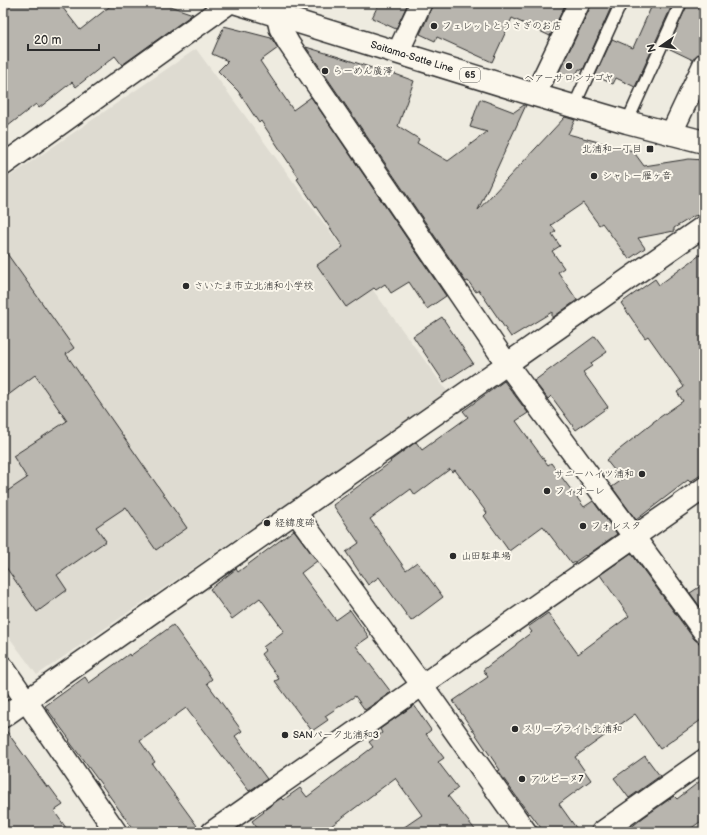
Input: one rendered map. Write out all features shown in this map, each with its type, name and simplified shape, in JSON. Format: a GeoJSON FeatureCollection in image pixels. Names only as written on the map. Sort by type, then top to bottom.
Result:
{"type":"FeatureCollection","features":[{"type":"Feature","properties":{"kind":"main road","name":"Saitama-Satte Line"},"geometry":{"type":"LineString","coordinates":[[236,3],[271,10],[535,95],[627,122],[704,142]]}},
{"type":"Feature","properties":{"kind":"street"},"geometry":{"type":"LineString","coordinates":[[3,166],[229,3]]}},
{"type":"Feature","properties":{"kind":"street"},"geometry":{"type":"LineString","coordinates":[[398,52],[421,3]]}},
{"type":"Feature","properties":{"kind":"street"},"geometry":{"type":"LineString","coordinates":[[535,95],[579,3]]}},
{"type":"Feature","properties":{"kind":"street"},"geometry":{"type":"LineString","coordinates":[[271,10],[289,44],[506,364],[704,632]]}},
{"type":"Feature","properties":{"kind":"street"},"geometry":{"type":"LineString","coordinates":[[671,134],[704,64]]}},
{"type":"Feature","properties":{"kind":"street"},"geometry":{"type":"LineString","coordinates":[[3,717],[704,226]]}},
{"type":"Feature","properties":{"kind":"street"},"geometry":{"type":"LineString","coordinates":[[212,832],[704,488]]}},
{"type":"Feature","properties":{"kind":"street"},"geometry":{"type":"LineString","coordinates":[[296,513],[422,685],[526,832]]}},
{"type":"Feature","properties":{"kind":"street"},"geometry":{"type":"LineString","coordinates":[[3,667],[116,832]]}},
{"type":"Feature","properties":{"kind":"street"},"geometry":{"type":"LineString","coordinates":[[602,832],[704,760]]}},
{"type":"Feature","properties":{"kind":"lane"},"geometry":{"type":"LineString","coordinates":[[574,106],[621,3]]}},
{"type":"Feature","properties":{"kind":"lane"},"geometry":{"type":"LineString","coordinates":[[627,122],[681,3]]}},
{"type":"Feature","properties":{"kind":"shaded area","name":"さいたま市立北浦和小学校"},"geometry":{"type":"Polygon","coordinates":[[[196,49],[447,391],[348,462],[37,675],[3,629],[3,181],[196,49]]]}},
{"type":"Feature","properties":{"kind":"building"},"geometry":{"type":"Polygon","coordinates":[[[3,3],[59,3],[80,30],[114,3],[161,3],[193,14],[122,65],[115,56],[76,87],[72,82],[39,108],[36,104],[3,130],[3,3]]]}},
{"type":"Feature","properties":{"kind":"building"},"geometry":{"type":"Polygon","coordinates":[[[379,3],[408,3],[396,29],[372,18],[379,3]]]}},
{"type":"Feature","properties":{"kind":"building"},"geometry":{"type":"Polygon","coordinates":[[[433,3],[566,3],[550,36],[512,18],[492,62],[437,37],[435,41],[420,34],[433,3]]]}},
{"type":"Feature","properties":{"kind":"building"},"geometry":{"type":"Polygon","coordinates":[[[591,3],[613,3],[583,70],[579,69],[573,81],[558,74],[590,8],[591,3]]]}},
{"type":"Feature","properties":{"kind":"building"},"geometry":{"type":"Polygon","coordinates":[[[653,3],[673,3],[635,87],[616,78],[613,84],[595,76],[612,39],[633,48],[653,3]]]}},
{"type":"Feature","properties":{"kind":"building"},"geometry":{"type":"Polygon","coordinates":[[[688,3],[704,3],[704,52],[698,54],[693,60],[668,48],[688,3]]]}},
{"type":"Feature","properties":{"kind":"building"},"geometry":{"type":"Polygon","coordinates":[[[224,26],[271,38],[278,48],[260,61],[293,110],[311,97],[446,296],[427,309],[409,282],[391,293],[385,284],[376,290],[374,288],[346,307],[317,265],[343,247],[297,179],[299,178],[261,121],[259,123],[238,91],[218,71],[228,61],[212,54],[224,26]]]}},
{"type":"Feature","properties":{"kind":"building"},"geometry":{"type":"Polygon","coordinates":[[[306,47],[378,70],[379,68],[414,81],[398,126],[419,139],[417,143],[448,161],[487,132],[470,127],[480,99],[514,112],[526,105],[478,210],[565,117],[575,120],[568,134],[633,151],[644,166],[689,159],[704,160],[704,214],[694,216],[674,228],[674,231],[638,238],[645,248],[629,259],[602,223],[599,225],[583,203],[551,225],[556,231],[552,234],[560,246],[552,251],[564,268],[558,272],[577,300],[552,318],[552,312],[511,337],[479,290],[476,292],[468,281],[466,282],[306,47]]]}},
{"type":"Feature","properties":{"kind":"building"},"geometry":{"type":"Polygon","coordinates":[[[3,248],[74,348],[66,354],[187,528],[156,550],[126,507],[96,527],[106,541],[57,575],[67,590],[37,612],[3,563],[3,494],[27,478],[13,456],[67,421],[35,375],[3,399],[3,248]]]}},
{"type":"Feature","properties":{"kind":"building"},"geometry":{"type":"Polygon","coordinates":[[[704,252],[704,473],[690,482],[688,480],[636,520],[612,487],[622,480],[606,460],[653,422],[683,401],[677,392],[684,387],[648,336],[645,338],[621,303],[655,279],[659,285],[704,252]]]}},
{"type":"Feature","properties":{"kind":"building"},"geometry":{"type":"Polygon","coordinates":[[[442,317],[473,363],[444,382],[413,336],[442,317]]]}},
{"type":"Feature","properties":{"kind":"building"},"geometry":{"type":"Polygon","coordinates":[[[595,336],[607,352],[591,363],[592,366],[583,372],[608,407],[576,430],[551,396],[548,399],[534,381],[595,336]]]}},
{"type":"Feature","properties":{"kind":"building"},"geometry":{"type":"Polygon","coordinates":[[[504,381],[528,413],[516,421],[548,465],[551,463],[584,507],[593,501],[617,534],[572,564],[543,526],[509,551],[484,516],[487,513],[455,470],[452,472],[450,469],[415,495],[411,489],[370,519],[406,570],[417,562],[443,597],[411,621],[379,577],[368,585],[346,552],[359,543],[333,505],[416,442],[422,450],[468,417],[463,411],[504,381]]]}},
{"type":"Feature","properties":{"kind":"building"},"geometry":{"type":"Polygon","coordinates":[[[294,530],[317,561],[301,573],[336,620],[350,610],[369,637],[356,646],[391,692],[365,710],[355,696],[325,716],[328,720],[312,731],[275,681],[279,679],[261,654],[266,650],[263,647],[284,631],[260,598],[232,619],[210,589],[236,569],[238,572],[294,530]]]}},
{"type":"Feature","properties":{"kind":"building"},"geometry":{"type":"Polygon","coordinates":[[[631,553],[694,639],[699,643],[704,644],[704,718],[660,749],[635,714],[575,757],[591,780],[559,804],[579,832],[544,832],[498,771],[500,770],[453,701],[488,677],[483,670],[532,632],[528,627],[548,613],[578,654],[629,616],[600,575],[631,553]]]}},
{"type":"Feature","properties":{"kind":"building"},"geometry":{"type":"Polygon","coordinates":[[[704,584],[704,612],[690,593],[704,584]]]}},
{"type":"Feature","properties":{"kind":"building"},"geometry":{"type":"Polygon","coordinates":[[[173,625],[212,679],[207,683],[242,731],[235,736],[267,779],[249,791],[186,708],[140,741],[155,762],[152,764],[200,832],[135,832],[45,706],[85,677],[89,683],[173,625]]]}},
{"type":"Feature","properties":{"kind":"building"},"geometry":{"type":"Polygon","coordinates":[[[414,705],[431,730],[426,734],[444,758],[438,762],[458,788],[448,796],[477,832],[397,832],[422,815],[395,778],[323,832],[260,832],[252,821],[264,812],[263,811],[281,798],[283,800],[300,788],[307,797],[373,747],[369,742],[382,733],[380,729],[414,705]]]}},
{"type":"Feature","properties":{"kind":"building"},"geometry":{"type":"Polygon","coordinates":[[[3,729],[5,729],[47,787],[49,786],[63,805],[54,811],[69,832],[3,832],[3,729]]]}},
{"type":"Feature","properties":{"kind":"building"},"geometry":{"type":"Polygon","coordinates":[[[645,756],[660,776],[629,798],[614,778],[645,756]]]}},
{"type":"Feature","properties":{"kind":"building"},"geometry":{"type":"Polygon","coordinates":[[[704,778],[704,819],[686,832],[625,832],[674,796],[677,799],[704,778]]]}},
{"type":"Feature","properties":{"kind":"place","name":"フェレットとうさぎのお店"},"geometry":{"type":"Point","coordinates":[434,26]}},
{"type":"Feature","properties":{"kind":"place","name":"ヘアーサロンナゴヤ"},"geometry":{"type":"Point","coordinates":[569,66]}},
{"type":"Feature","properties":{"kind":"place","name":"らーめん廣澤"},"geometry":{"type":"Point","coordinates":[325,71]}},
{"type":"Feature","properties":{"kind":"place","name":"北浦和一丁目"},"geometry":{"type":"Point","coordinates":[650,149]}},
{"type":"Feature","properties":{"kind":"place","name":"シャトー雁ヶ音"},"geometry":{"type":"Point","coordinates":[594,176]}},
{"type":"Feature","properties":{"kind":"place","name":"さいたま市立北浦和小学校"},"geometry":{"type":"Point","coordinates":[186,286]}},
{"type":"Feature","properties":{"kind":"place","name":"サニーハイツ浦和"},"geometry":{"type":"Point","coordinates":[642,474]}},
{"type":"Feature","properties":{"kind":"place","name":"フィオーレ"},"geometry":{"type":"Point","coordinates":[547,491]}},
{"type":"Feature","properties":{"kind":"place","name":"経緯度碑"},"geometry":{"type":"Point","coordinates":[267,523]}},
{"type":"Feature","properties":{"kind":"place","name":"フォレスタ"},"geometry":{"type":"Point","coordinates":[583,526]}},
{"type":"Feature","properties":{"kind":"place","name":"山田駐車場"},"geometry":{"type":"Point","coordinates":[453,556]}},
{"type":"Feature","properties":{"kind":"place","name":"スリーブライト北浦和"},"geometry":{"type":"Point","coordinates":[515,729]}},
{"type":"Feature","properties":{"kind":"place","name":"SANパーク北浦和3"},"geometry":{"type":"Point","coordinates":[285,735]}},
{"type":"Feature","properties":{"kind":"place","name":"アルピーヌ7"},"geometry":{"type":"Point","coordinates":[522,779]}}]}
